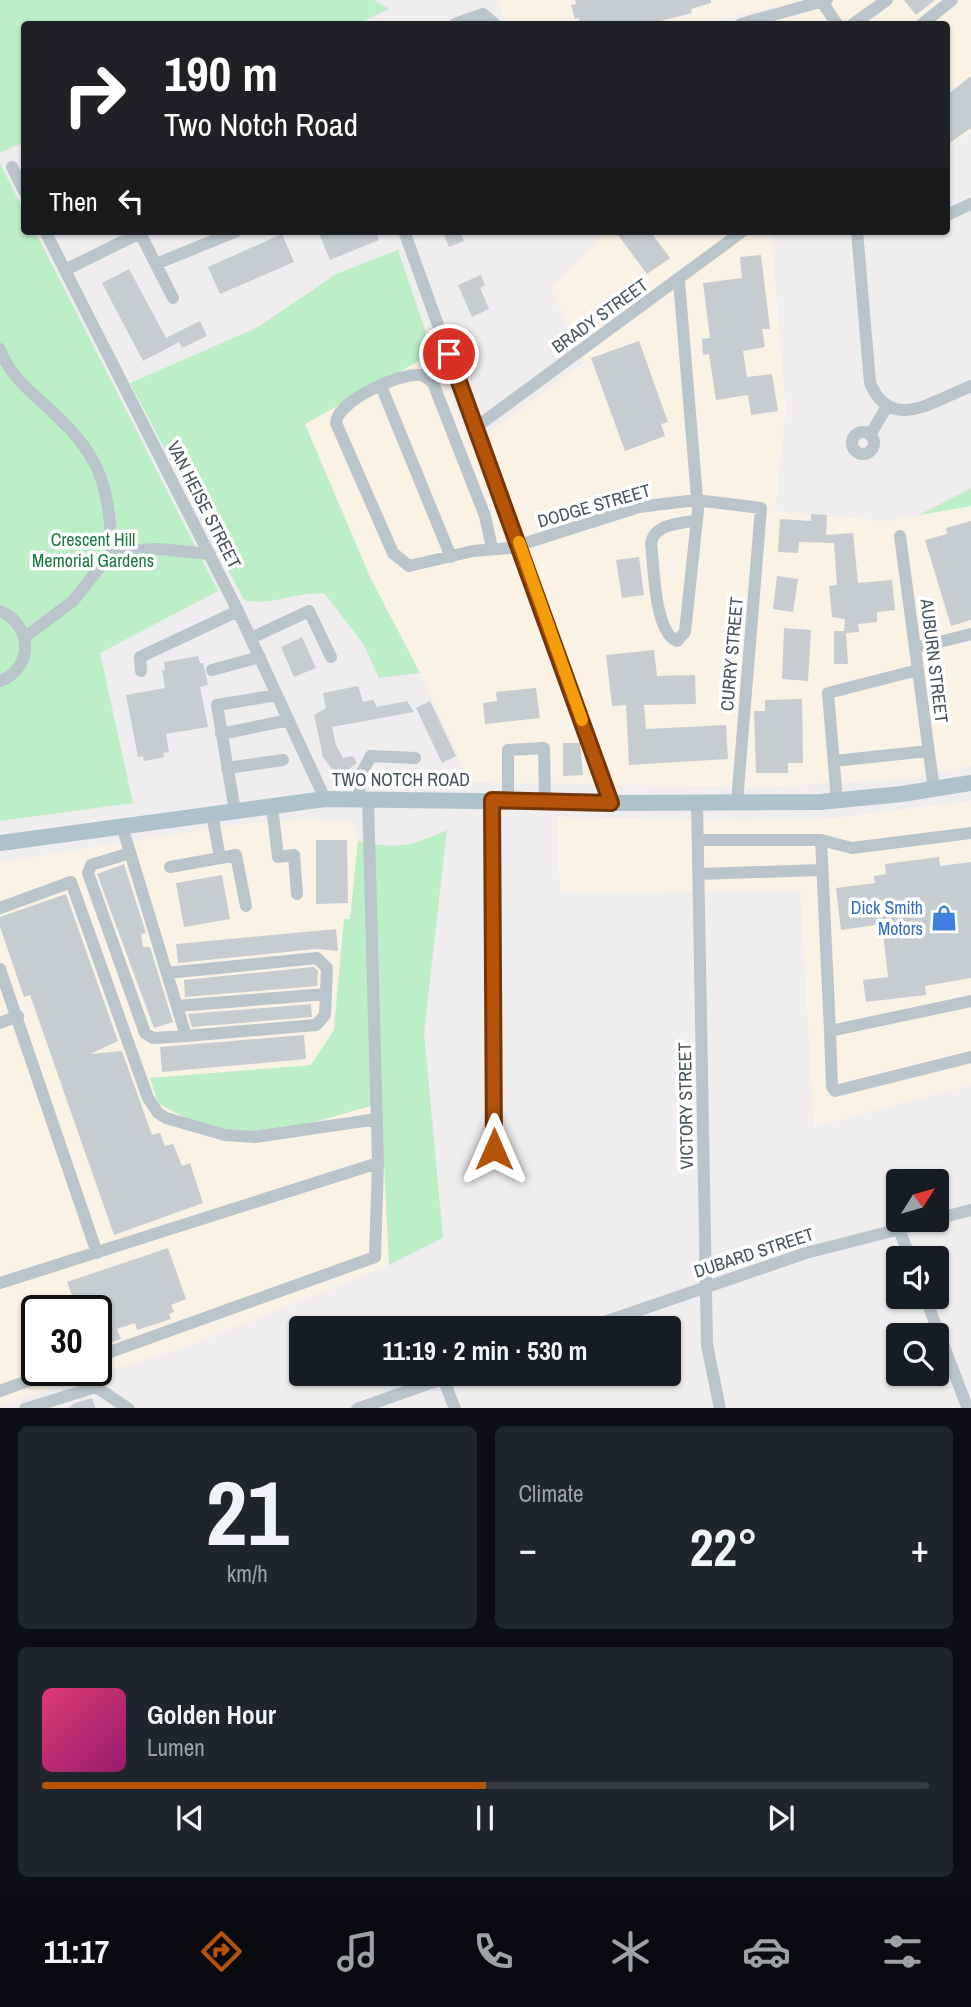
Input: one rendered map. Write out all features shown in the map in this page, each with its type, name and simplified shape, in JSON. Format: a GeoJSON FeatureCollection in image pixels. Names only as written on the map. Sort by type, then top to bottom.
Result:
{"type":"FeatureCollection","features":[{"type":"Feature","properties":{"kind":"main road","name":"TWO NOTCH ROAD"},"geometry":{"type":"LineString","coordinates":[[0,843],[325,799],[611,803],[836,801],[971,783]]}},
{"type":"Feature","properties":{"kind":"street"},"geometry":{"type":"LineString","coordinates":[[857,21],[887,0]]}},
{"type":"Feature","properties":{"kind":"street"},"geometry":{"type":"LineString","coordinates":[[926,21],[952,0]]}},
{"type":"Feature","properties":{"kind":"street"},"geometry":{"type":"LineString","coordinates":[[772,21],[825,1],[830,21]]}},
{"type":"Feature","properties":{"kind":"street"},"geometry":{"type":"LineString","coordinates":[[463,21],[483,14],[491,21]]}},
{"type":"Feature","properties":{"kind":"street"},"geometry":{"type":"LineString","coordinates":[[12,167],[21,185]]}},
{"type":"Feature","properties":{"kind":"street"},"geometry":{"type":"LineString","coordinates":[[950,214],[971,204]]}},
{"type":"Feature","properties":{"kind":"street","name":"VAN HEISE STREET"},"geometry":{"type":"LineString","coordinates":[[47,235],[210,554],[325,799]]}},
{"type":"Feature","properties":{"kind":"street"},"geometry":{"type":"LineString","coordinates":[[65,270],[134,235]]}},
{"type":"Feature","properties":{"kind":"street"},"geometry":{"type":"LineString","coordinates":[[142,235],[173,298]]}},
{"type":"Feature","properties":{"kind":"street"},"geometry":{"type":"LineString","coordinates":[[156,264],[227,235]]}},
{"type":"Feature","properties":{"kind":"street"},"geometry":{"type":"LineString","coordinates":[[405,235],[520,545],[611,803]]}},
{"type":"Feature","properties":{"kind":"street","name":"BRADY STREET"},"geometry":{"type":"LineString","coordinates":[[475,428],[679,281],[738,235]]}},
{"type":"Feature","properties":{"kind":"street"},"geometry":{"type":"LineString","coordinates":[[857,235],[870,383],[886,408],[898,412],[910,409],[971,386]]}},
{"type":"Feature","properties":{"kind":"street"},"geometry":{"type":"LineString","coordinates":[[679,281],[697,520],[685,632],[677,641],[666,633],[662,625],[652,538],[664,527],[697,520]]}},
{"type":"Feature","properties":{"kind":"street"},"geometry":{"type":"LineString","coordinates":[[0,349],[18,378],[65,424],[86,449],[102,474],[110,502],[112,552],[74,601],[25,637]]}},
{"type":"Feature","properties":{"kind":"street"},"geometry":{"type":"LineString","coordinates":[[451,557],[381,386],[415,374],[424,375],[433,383],[485,516],[492,548]]}},
{"type":"Feature","properties":{"kind":"street","name":"DODGE STREET"},"geometry":{"type":"LineString","coordinates":[[381,386],[344,405],[336,415],[336,423],[400,561],[409,566],[419,566],[492,548],[520,545],[639,507],[696,500],[761,508]]}},
{"type":"Feature","properties":{"kind":"street"},"geometry":{"type":"LineString","coordinates":[[870,435],[886,408]]}},
{"type":"Feature","properties":{"kind":"street","name":"CURRY STREET"},"geometry":{"type":"LineString","coordinates":[[737,802],[761,508]]}},
{"type":"Feature","properties":{"kind":"street","name":"AUBURN STREET"},"geometry":{"type":"LineString","coordinates":[[900,536],[934,790]]}},
{"type":"Feature","properties":{"kind":"street"},"geometry":{"type":"LineString","coordinates":[[112,552],[159,549],[210,554]]}},
{"type":"Feature","properties":{"kind":"street"},"geometry":{"type":"LineString","coordinates":[[0,611],[16,621],[25,637],[22,663],[12,675],[0,681]]}},
{"type":"Feature","properties":{"kind":"street"},"geometry":{"type":"LineString","coordinates":[[141,671],[140,657],[238,611]]}},
{"type":"Feature","properties":{"kind":"street"},"geometry":{"type":"LineString","coordinates":[[251,638],[309,611],[331,657]]}},
{"type":"Feature","properties":{"kind":"street"},"geometry":{"type":"LineString","coordinates":[[915,648],[971,634]]}},
{"type":"Feature","properties":{"kind":"street"},"geometry":{"type":"LineString","coordinates":[[212,670],[260,657]]}},
{"type":"Feature","properties":{"kind":"street"},"geometry":{"type":"LineString","coordinates":[[836,801],[828,693],[918,670]]}},
{"type":"Feature","properties":{"kind":"street"},"geometry":{"type":"LineString","coordinates":[[235,811],[216,705],[277,695]]}},
{"type":"Feature","properties":{"kind":"street"},"geometry":{"type":"LineString","coordinates":[[222,734],[289,720]]}},
{"type":"Feature","properties":{"kind":"street"},"geometry":{"type":"LineString","coordinates":[[494,1149],[500,800],[508,750],[544,748],[545,801]]}},
{"type":"Feature","properties":{"kind":"street"},"geometry":{"type":"LineString","coordinates":[[834,761],[928,751]]}},
{"type":"Feature","properties":{"kind":"street"},"geometry":{"type":"LineString","coordinates":[[112,1351],[375,1257],[377,1119],[360,776],[371,756],[415,758]]}},
{"type":"Feature","properties":{"kind":"street"},"geometry":{"type":"LineString","coordinates":[[228,768],[283,760]]}},
{"type":"Feature","properties":{"kind":"street","name":"VICTORY STREET"},"geometry":{"type":"LineString","coordinates":[[698,802],[707,1345],[720,1408]]}},
{"type":"Feature","properties":{"kind":"street"},"geometry":{"type":"LineString","coordinates":[[272,806],[278,857],[294,855],[297,894]]}},
{"type":"Feature","properties":{"kind":"street"},"geometry":{"type":"LineString","coordinates":[[212,814],[220,858]]}},
{"type":"Feature","properties":{"kind":"street"},"geometry":{"type":"LineString","coordinates":[[122,826],[186,1036]]}},
{"type":"Feature","properties":{"kind":"street"},"geometry":{"type":"LineString","coordinates":[[698,840],[821,839],[852,848],[971,833]]}},
{"type":"Feature","properties":{"kind":"street"},"geometry":{"type":"LineString","coordinates":[[821,839],[832,1087],[835,1091],[971,1057]]}},
{"type":"Feature","properties":{"kind":"street"},"geometry":{"type":"LineString","coordinates":[[130,853],[91,865],[88,873],[145,1033],[153,1038],[316,1025],[325,1016],[327,968],[317,958],[167,973]]}},
{"type":"Feature","properties":{"kind":"street"},"geometry":{"type":"LineString","coordinates":[[170,867],[236,855],[246,906]]}},
{"type":"Feature","properties":{"kind":"street"},"geometry":{"type":"LineString","coordinates":[[699,874],[821,870]]}},
{"type":"Feature","properties":{"kind":"street"},"geometry":{"type":"LineString","coordinates":[[0,908],[71,882],[148,1098],[158,1113],[166,1118],[225,1135],[255,1137],[377,1119]]}},
{"type":"Feature","properties":{"kind":"street"},"geometry":{"type":"LineString","coordinates":[[0,969],[97,1252]]}},
{"type":"Feature","properties":{"kind":"street"},"geometry":{"type":"LineString","coordinates":[[177,1006],[326,995]]}},
{"type":"Feature","properties":{"kind":"street"},"geometry":{"type":"LineString","coordinates":[[830,1031],[971,1001]]}},
{"type":"Feature","properties":{"kind":"street"},"geometry":{"type":"LineString","coordinates":[[0,1023],[18,1016]]}},
{"type":"Feature","properties":{"kind":"street"},"geometry":{"type":"LineString","coordinates":[[0,1283],[378,1163]]}},
{"type":"Feature","properties":{"kind":"street","name":"DUBARD STREET"},"geometry":{"type":"LineString","coordinates":[[949,1216],[971,1210]]}},
{"type":"Feature","properties":{"kind":"street","name":"DUBARD STREET"},"geometry":{"type":"LineString","coordinates":[[621,1316],[806,1253],[887,1232]]}},
{"type":"Feature","properties":{"kind":"street"},"geometry":{"type":"LineString","coordinates":[[930,1309],[968,1408]]}},
{"type":"Feature","properties":{"kind":"street"},"geometry":{"type":"LineString","coordinates":[[0,1391],[21,1383]]}},
{"type":"Feature","properties":{"kind":"street"},"geometry":{"type":"LineString","coordinates":[[360,1408],[421,1386]]}},
{"type":"Feature","properties":{"kind":"street"},"geometry":{"type":"LineString","coordinates":[[446,1386],[455,1408]]}},
{"type":"Feature","properties":{"kind":"street"},"geometry":{"type":"LineString","coordinates":[[28,1408],[96,1387],[128,1408]]}},
{"type":"Feature","properties":{"kind":"shaded area"},"geometry":{"type":"Polygon","coordinates":[[[497,0],[971,0],[971,131],[950,146],[950,21],[778,21],[775,7],[712,21],[506,21],[497,0]]]}},
{"type":"Feature","properties":{"kind":"shaded area"},"geometry":{"type":"Polygon","coordinates":[[[603,235],[771,235],[786,409],[775,511],[887,521],[971,506],[971,766],[906,779],[764,787],[470,782],[420,673],[370,577],[305,424],[433,353],[470,442],[490,432],[584,362],[551,289],[603,235]]]}},
{"type":"Feature","properties":{"kind":"shaded area"},"geometry":{"type":"Polygon","coordinates":[[[971,801],[971,1085],[814,1127],[800,891],[560,893],[557,817],[746,820],[834,818],[971,801]]]}},
{"type":"Feature","properties":{"kind":"shaded area"},"geometry":{"type":"Polygon","coordinates":[[[303,819],[351,822],[358,841],[350,919],[344,920],[329,1064],[150,1079],[272,1132],[381,1103],[389,1265],[186,1347],[112,1370],[112,1295],[21,1295],[21,1386],[61,1386],[0,1405],[0,862],[240,824],[303,819]]]}},
{"type":"Feature","properties":{"kind":"green space"},"geometry":{"type":"Polygon","coordinates":[[[0,0],[374,0],[389,9],[363,21],[21,21],[21,143],[0,153],[0,0]]]}},
{"type":"Feature","properties":{"kind":"green space","name":"Crescent Hill Memorial Gardens"},"geometry":{"type":"Polygon","coordinates":[[[0,163],[21,205],[21,235],[37,235],[218,591],[100,653],[133,803],[0,821],[0,163]]]}},
{"type":"Feature","properties":{"kind":"green space"},"geometry":{"type":"Polygon","coordinates":[[[398,250],[433,353],[305,424],[370,577],[420,673],[379,678],[364,645],[325,594],[264,602],[244,600],[130,383],[258,327],[336,274],[398,250]]]}},
{"type":"Feature","properties":{"kind":"green space"},"geometry":{"type":"Polygon","coordinates":[[[971,488],[971,506],[919,515],[971,488]]]}},
{"type":"Feature","properties":{"kind":"green space"},"geometry":{"type":"Polygon","coordinates":[[[447,830],[424,1032],[443,1238],[389,1265],[381,1103],[295,1127],[243,1131],[216,1128],[188,1119],[158,1103],[150,1078],[311,1065],[334,1030],[344,919],[350,919],[358,841],[404,845],[447,830]]]}},
{"type":"Feature","properties":{"kind":"building"},"geometry":{"type":"Polygon","coordinates":[[[575,0],[711,0],[711,3],[691,9],[692,13],[661,21],[580,21],[579,18],[575,19],[571,5],[576,4],[575,0]]]}},
{"type":"Feature","properties":{"kind":"building"},"geometry":{"type":"Polygon","coordinates":[[[904,0],[935,0],[916,15],[904,0]]]}},
{"type":"Feature","properties":{"kind":"building"},"geometry":{"type":"Polygon","coordinates":[[[971,76],[971,128],[950,143],[950,93],[971,76]]]}},
{"type":"Feature","properties":{"kind":"building"},"geometry":{"type":"Polygon","coordinates":[[[280,235],[282,235],[294,262],[220,294],[208,267],[280,235]]]}},
{"type":"Feature","properties":{"kind":"building"},"geometry":{"type":"Polygon","coordinates":[[[320,235],[377,235],[379,240],[330,260],[320,235]]]}},
{"type":"Feature","properties":{"kind":"building"},"geometry":{"type":"Polygon","coordinates":[[[444,235],[462,235],[464,241],[449,247],[444,235]]]}},
{"type":"Feature","properties":{"kind":"building"},"geometry":{"type":"Polygon","coordinates":[[[618,235],[653,235],[670,258],[647,274],[618,235]]]}},
{"type":"Feature","properties":{"kind":"building"},"geometry":{"type":"Polygon","coordinates":[[[761,255],[770,329],[762,329],[765,347],[743,351],[747,377],[772,374],[778,411],[751,415],[748,395],[716,400],[709,354],[703,355],[702,339],[710,338],[703,283],[742,278],[740,257],[761,255]]]}},
{"type":"Feature","properties":{"kind":"building"},"geometry":{"type":"Polygon","coordinates":[[[129,269],[166,338],[200,321],[207,336],[182,348],[179,342],[143,361],[102,283],[129,269]]]}},
{"type":"Feature","properties":{"kind":"building"},"geometry":{"type":"Polygon","coordinates":[[[481,275],[485,285],[480,288],[489,309],[472,317],[458,285],[481,275]]]}},
{"type":"Feature","properties":{"kind":"building"},"geometry":{"type":"Polygon","coordinates":[[[639,341],[668,422],[661,424],[665,436],[625,451],[591,358],[639,341]]]}},
{"type":"Feature","properties":{"kind":"building"},"geometry":{"type":"Polygon","coordinates":[[[811,514],[827,515],[826,535],[853,533],[858,583],[892,580],[895,610],[877,612],[877,622],[858,624],[859,632],[846,633],[848,664],[834,664],[834,631],[844,631],[845,619],[832,617],[829,586],[837,585],[834,543],[799,542],[798,553],[778,552],[780,519],[811,521],[811,514]]]}},
{"type":"Feature","properties":{"kind":"building"},"geometry":{"type":"Polygon","coordinates":[[[971,521],[971,620],[951,626],[925,540],[947,534],[946,528],[971,521]]]}},
{"type":"Feature","properties":{"kind":"building"},"geometry":{"type":"Polygon","coordinates":[[[639,557],[644,595],[622,598],[616,560],[639,557]]]}},
{"type":"Feature","properties":{"kind":"building"},"geometry":{"type":"Polygon","coordinates":[[[777,576],[798,579],[793,612],[773,609],[777,576]]]}},
{"type":"Feature","properties":{"kind":"building"},"geometry":{"type":"Polygon","coordinates":[[[784,628],[811,630],[808,681],[782,679],[784,628]]]}},
{"type":"Feature","properties":{"kind":"building"},"geometry":{"type":"Polygon","coordinates":[[[302,637],[316,668],[294,677],[281,647],[302,637]]]}},
{"type":"Feature","properties":{"kind":"building"},"geometry":{"type":"Polygon","coordinates":[[[654,650],[657,676],[695,675],[696,704],[644,705],[646,729],[726,725],[728,759],[629,765],[626,705],[612,706],[606,655],[654,650]]]}},
{"type":"Feature","properties":{"kind":"building"},"geometry":{"type":"Polygon","coordinates":[[[198,656],[200,663],[203,663],[208,685],[200,687],[208,727],[166,734],[169,752],[163,753],[164,757],[144,761],[143,756],[138,757],[126,695],[165,688],[162,670],[165,670],[164,662],[198,656]]]}},
{"type":"Feature","properties":{"kind":"building"},"geometry":{"type":"Polygon","coordinates":[[[358,686],[363,702],[373,700],[377,707],[407,701],[414,712],[332,727],[336,745],[343,758],[353,756],[357,763],[338,777],[323,757],[314,715],[326,708],[323,693],[358,686]]]}},
{"type":"Feature","properties":{"kind":"building"},"geometry":{"type":"Polygon","coordinates":[[[536,688],[540,718],[485,724],[483,703],[497,701],[496,692],[536,688]]]}},
{"type":"Feature","properties":{"kind":"building"},"geometry":{"type":"Polygon","coordinates":[[[802,699],[803,763],[788,763],[788,773],[756,773],[754,711],[765,711],[765,700],[802,699]]]}},
{"type":"Feature","properties":{"kind":"building"},"geometry":{"type":"Polygon","coordinates":[[[430,701],[456,756],[442,763],[416,708],[430,701]]]}},
{"type":"Feature","properties":{"kind":"building"},"geometry":{"type":"Polygon","coordinates":[[[563,743],[580,743],[583,775],[563,776],[563,743]]]}},
{"type":"Feature","properties":{"kind":"building"},"geometry":{"type":"Polygon","coordinates":[[[316,840],[347,840],[348,903],[316,904],[316,840]]]}},
{"type":"Feature","properties":{"kind":"building"},"geometry":{"type":"Polygon","coordinates":[[[939,857],[940,866],[971,862],[971,978],[925,986],[926,995],[866,1002],[863,980],[888,977],[882,924],[841,930],[836,888],[875,883],[874,876],[886,874],[885,864],[939,857]]]}},
{"type":"Feature","properties":{"kind":"building"},"geometry":{"type":"Polygon","coordinates":[[[124,864],[146,933],[141,934],[143,947],[150,947],[173,1022],[154,1028],[97,874],[124,864]]]}},
{"type":"Feature","properties":{"kind":"building"},"geometry":{"type":"Polygon","coordinates":[[[222,875],[230,919],[184,927],[176,883],[222,875]]]}},
{"type":"Feature","properties":{"kind":"building"},"geometry":{"type":"Polygon","coordinates":[[[66,894],[118,1041],[90,1054],[122,1051],[152,1135],[160,1133],[165,1146],[173,1144],[182,1166],[190,1163],[203,1203],[114,1235],[30,995],[24,997],[0,927],[0,917],[66,894]]]}},
{"type":"Feature","properties":{"kind":"building"},"geometry":{"type":"Polygon","coordinates":[[[336,929],[338,951],[316,949],[178,963],[176,944],[336,929]]]}},
{"type":"Feature","properties":{"kind":"building"},"geometry":{"type":"Polygon","coordinates":[[[314,967],[318,971],[317,986],[185,997],[184,980],[314,967]]]}},
{"type":"Feature","properties":{"kind":"building"},"geometry":{"type":"Polygon","coordinates":[[[311,1004],[312,1017],[192,1027],[188,1014],[311,1004]]]}},
{"type":"Feature","properties":{"kind":"building"},"geometry":{"type":"Polygon","coordinates":[[[304,1035],[306,1059],[162,1072],[160,1047],[304,1035]]]}},
{"type":"Feature","properties":{"kind":"building"},"geometry":{"type":"Polygon","coordinates":[[[168,1248],[186,1299],[171,1305],[174,1312],[169,1314],[171,1319],[137,1330],[135,1323],[117,1329],[121,1339],[112,1342],[112,1295],[72,1295],[67,1282],[168,1248]]]}},
{"type":"Feature","properties":{"kind":"building"},"geometry":{"type":"Polygon","coordinates":[[[92,1398],[96,1408],[68,1408],[92,1398]]]}},
{"type":"Feature","properties":{"kind":"slow traffic"},"geometry":{"type":"LineString","coordinates":[[519,542],[582,720]]}},
{"type":"Feature","properties":{"kind":"place","name":"Dick Smith Motors"},"geometry":{"type":"Point","coordinates":[944,918]}},
{"type":"Feature","properties":{"kind":"route"},"geometry":{"type":"LineString","coordinates":[[449,354],[611,803],[492,800],[494,1149]]}}]}
